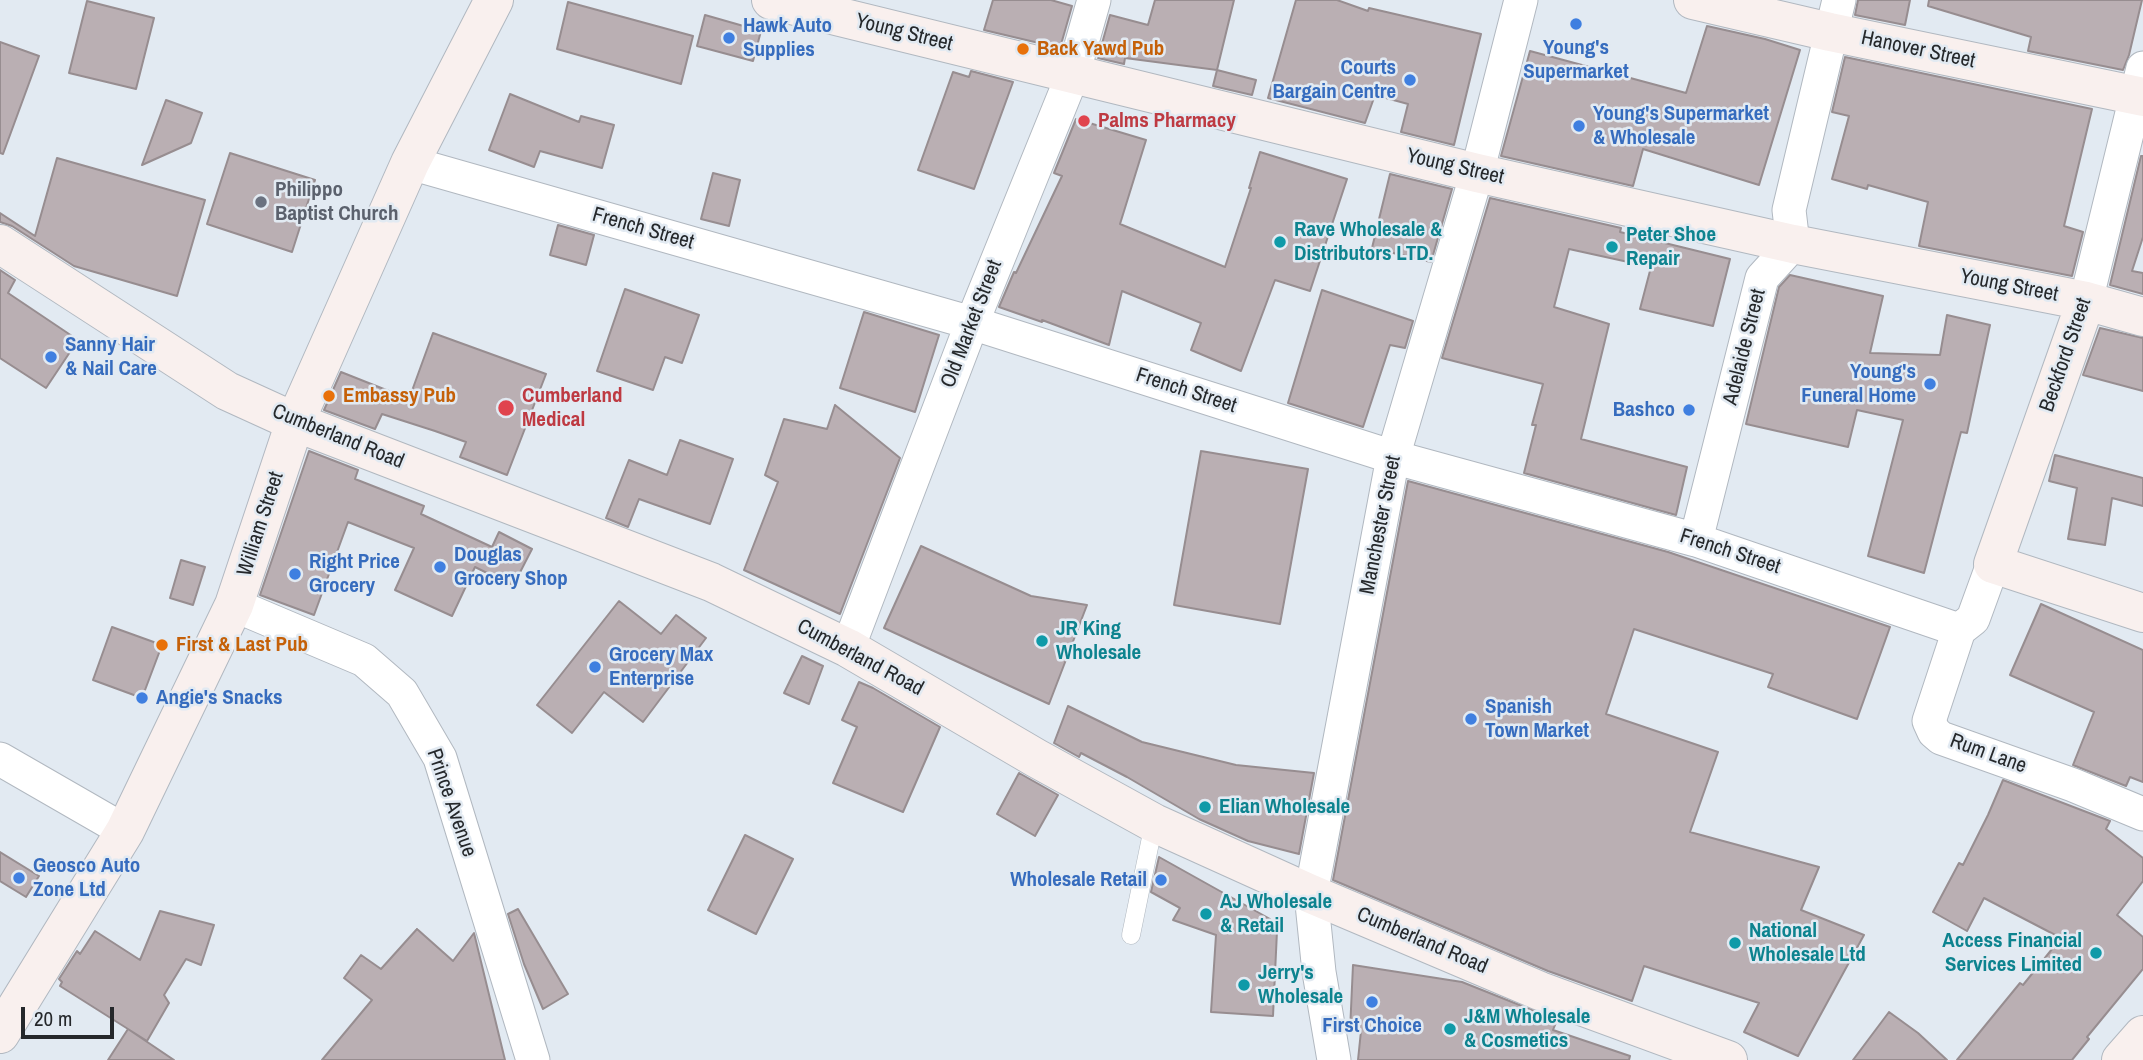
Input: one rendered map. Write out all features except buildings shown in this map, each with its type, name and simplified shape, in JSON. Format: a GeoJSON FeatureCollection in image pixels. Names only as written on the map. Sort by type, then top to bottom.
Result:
{"type":"FeatureCollection","features":[{"type":"Feature","properties":{"kind":"street","name":"William Street"},"geometry":{"type":"LineString","coordinates":[[0,1034],[125,831],[234,606],[295,422],[410,163],[494,0]]}},
{"type":"Feature","properties":{"kind":"street","name":"Young Street"},"geometry":{"type":"LineString","coordinates":[[771,0],[1477,173],[1793,244],[2086,301],[2143,317]]}},
{"type":"Feature","properties":{"kind":"street","name":"Old Market Street"},"geometry":{"type":"LineString","coordinates":[[849,648],[972,323],[1073,74],[1094,0]]}},
{"type":"Feature","properties":{"kind":"street","name":"Manchester Street"},"geometry":{"type":"LineString","coordinates":[[1334,1060],[1311,894],[1393,457],[1477,173],[1521,0]]}},
{"type":"Feature","properties":{"kind":"street","name":"Hanover Street"},"geometry":{"type":"LineString","coordinates":[[1693,0],[1835,16],[2140,87]]}},
{"type":"Feature","properties":{"kind":"street"},"geometry":{"type":"LineString","coordinates":[[1793,244],[1789,210],[1835,16]]}},
{"type":"Feature","properties":{"kind":"street","name":"Beckford Street"},"geometry":{"type":"LineString","coordinates":[[1959,630],[1973,620],[2086,301],[2140,87]]}},
{"type":"Feature","properties":{"kind":"street","name":"French Street"},"geometry":{"type":"LineString","coordinates":[[410,163],[972,323],[1393,457],[1696,540],[1959,630]]}},
{"type":"Feature","properties":{"kind":"street","name":"Cumberland Road"},"geometry":{"type":"LineString","coordinates":[[0,244],[227,391],[295,422],[711,582],[849,648],[1036,758],[1154,822],[1311,894],[1540,991],[1727,1060]]}},
{"type":"Feature","properties":{"kind":"street","name":"Adelaide Street"},"geometry":{"type":"LineString","coordinates":[[1696,540],[1762,278],[1793,244]]}},
{"type":"Feature","properties":{"kind":"street"},"geometry":{"type":"LineString","coordinates":[[1993,564],[2143,613]]}},
{"type":"Feature","properties":{"kind":"street","name":"Prince Avenue"},"geometry":{"type":"LineString","coordinates":[[234,606],[364,660],[402,693],[440,758],[533,1060]]}},
{"type":"Feature","properties":{"kind":"street","name":"Rum Lane"},"geometry":{"type":"LineString","coordinates":[[1959,630],[1929,720],[1934,732],[2143,814]]}},
{"type":"Feature","properties":{"kind":"street"},"geometry":{"type":"LineString","coordinates":[[0,758],[125,831]]}},
{"type":"Feature","properties":{"kind":"street"},"geometry":{"type":"LineString","coordinates":[[2121,1060],[2143,1035]]}},
{"type":"Feature","properties":{"kind":"lane"},"geometry":{"type":"LineString","coordinates":[[1131,935],[1154,822]]}},
{"type":"Feature","properties":{"kind":"place","name":"Young's Supermarket"},"geometry":{"type":"Point","coordinates":[1576,24]}},
{"type":"Feature","properties":{"kind":"place","name":"Hawk Auto Supplies"},"geometry":{"type":"Point","coordinates":[729,38]}},
{"type":"Feature","properties":{"kind":"place","name":"Back Yawd Pub"},"geometry":{"type":"Point","coordinates":[1023,49]}},
{"type":"Feature","properties":{"kind":"place","name":"Courts Bargain Centre"},"geometry":{"type":"Point","coordinates":[1410,80]}},
{"type":"Feature","properties":{"kind":"place","name":"Palms Pharmacy"},"geometry":{"type":"Point","coordinates":[1084,121]}},
{"type":"Feature","properties":{"kind":"place","name":"Young's Supermarket & Wholesale"},"geometry":{"type":"Point","coordinates":[1579,126]}},
{"type":"Feature","properties":{"kind":"place","name":"Philippo Baptist Church"},"geometry":{"type":"Point","coordinates":[261,202]}},
{"type":"Feature","properties":{"kind":"place","name":"Rave Wholesale & Distributors LTD."},"geometry":{"type":"Point","coordinates":[1280,242]}},
{"type":"Feature","properties":{"kind":"place","name":"Peter Shoe Repair"},"geometry":{"type":"Point","coordinates":[1612,247]}},
{"type":"Feature","properties":{"kind":"place","name":"Sanny Hair & Nail Care"},"geometry":{"type":"Point","coordinates":[51,357]}},
{"type":"Feature","properties":{"kind":"place","name":"Young's Funeral Home"},"geometry":{"type":"Point","coordinates":[1930,384]}},
{"type":"Feature","properties":{"kind":"place","name":"Embassy Pub"},"geometry":{"type":"Point","coordinates":[329,396]}},
{"type":"Feature","properties":{"kind":"place","name":"Cumberland Medical"},"geometry":{"type":"Point","coordinates":[506,408]}},
{"type":"Feature","properties":{"kind":"place","name":"Bashco"},"geometry":{"type":"Point","coordinates":[1689,410]}},
{"type":"Feature","properties":{"kind":"place","name":"Douglas Grocery Shop"},"geometry":{"type":"Point","coordinates":[440,567]}},
{"type":"Feature","properties":{"kind":"place","name":"Right Price Grocery"},"geometry":{"type":"Point","coordinates":[295,574]}},
{"type":"Feature","properties":{"kind":"place","name":"JR King Wholesale"},"geometry":{"type":"Point","coordinates":[1042,641]}},
{"type":"Feature","properties":{"kind":"place","name":"First & Last Pub"},"geometry":{"type":"Point","coordinates":[162,645]}},
{"type":"Feature","properties":{"kind":"place","name":"Grocery Max Enterprise"},"geometry":{"type":"Point","coordinates":[595,667]}},
{"type":"Feature","properties":{"kind":"place","name":"Angie's Snacks"},"geometry":{"type":"Point","coordinates":[142,698]}},
{"type":"Feature","properties":{"kind":"place","name":"Spanish Town Market"},"geometry":{"type":"Point","coordinates":[1471,719]}},
{"type":"Feature","properties":{"kind":"place","name":"Elian Wholesale"},"geometry":{"type":"Point","coordinates":[1205,807]}},
{"type":"Feature","properties":{"kind":"place","name":"Geosco Auto Zone Ltd"},"geometry":{"type":"Point","coordinates":[19,878]}},
{"type":"Feature","properties":{"kind":"place","name":"Wholesale Retail"},"geometry":{"type":"Point","coordinates":[1161,880]}},
{"type":"Feature","properties":{"kind":"place","name":"AJ Wholesale & Retail"},"geometry":{"type":"Point","coordinates":[1206,914]}},
{"type":"Feature","properties":{"kind":"place","name":"National Wholesale Ltd"},"geometry":{"type":"Point","coordinates":[1735,943]}},
{"type":"Feature","properties":{"kind":"place","name":"Access Financial Services Limited"},"geometry":{"type":"Point","coordinates":[2096,953]}},
{"type":"Feature","properties":{"kind":"place","name":"Jerry's Wholesale"},"geometry":{"type":"Point","coordinates":[1244,985]}},
{"type":"Feature","properties":{"kind":"place","name":"First Choice"},"geometry":{"type":"Point","coordinates":[1372,1002]}},
{"type":"Feature","properties":{"kind":"place","name":"J&M Wholesale & Cosmetics"},"geometry":{"type":"Point","coordinates":[1450,1029]}}]}
